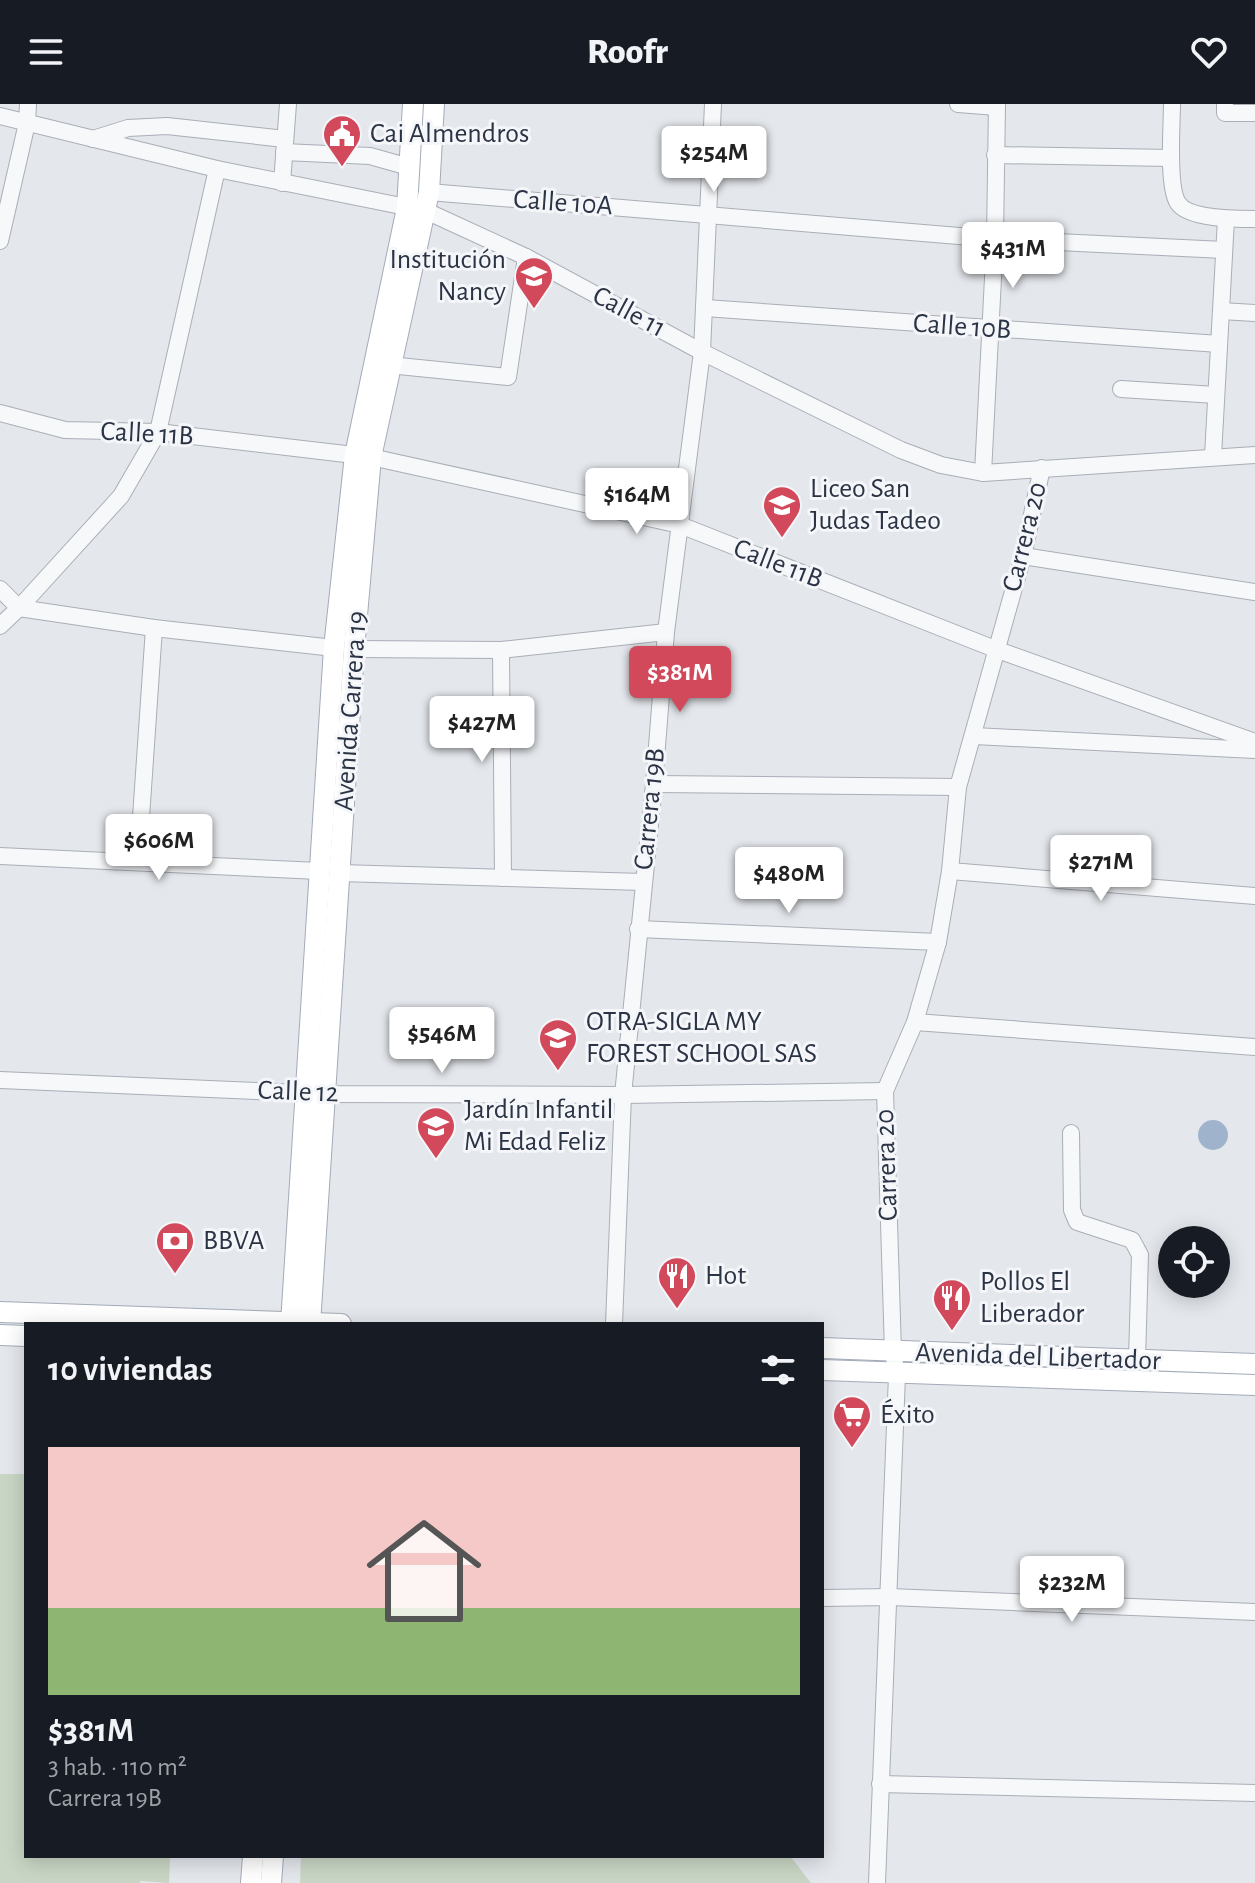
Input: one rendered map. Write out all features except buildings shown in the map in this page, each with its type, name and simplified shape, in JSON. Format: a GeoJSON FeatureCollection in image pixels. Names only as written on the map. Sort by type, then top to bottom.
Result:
{"type":"FeatureCollection","features":[{"type":"Feature","properties":{"kind":"main road","name":"Avenida Carrera 19"},"geometry":{"type":"LineString","coordinates":[[300,1322],[344,648],[363,456],[420,203],[409,167],[413,104]]}},
{"type":"Feature","properties":{"kind":"main road","name":"Avenida Carrera 19"},"geometry":{"type":"LineString","coordinates":[[363,456],[389,365],[420,203],[434,104]]}},
{"type":"Feature","properties":{"kind":"main road"},"geometry":{"type":"LineString","coordinates":[[0,1312],[273,1322]]}},
{"type":"Feature","properties":{"kind":"main road"},"geometry":{"type":"LineString","coordinates":[[0,1335],[24,1336]]}},
{"type":"Feature","properties":{"kind":"main road","name":"Avenida del Libertador"},"geometry":{"type":"LineString","coordinates":[[824,1348],[1255,1364]]}},
{"type":"Feature","properties":{"kind":"main road","name":"Avenida del Libertador"},"geometry":{"type":"LineString","coordinates":[[824,1370],[1255,1385]]}},
{"type":"Feature","properties":{"kind":"main road"},"geometry":{"type":"LineString","coordinates":[[251,1883],[253,1858]]}},
{"type":"Feature","properties":{"kind":"main road"},"geometry":{"type":"LineString","coordinates":[[271,1883],[273,1858]]}},
{"type":"Feature","properties":{"kind":"street"},"geometry":{"type":"LineString","coordinates":[[0,241],[27,123],[28,104]]}},
{"type":"Feature","properties":{"kind":"street"},"geometry":{"type":"LineString","coordinates":[[282,183],[288,104]]}},
{"type":"Feature","properties":{"kind":"street","name":"Carrera 19B"},"geometry":{"type":"LineString","coordinates":[[614,1322],[623,1095],[666,632],[702,352],[713,104]]}},
{"type":"Feature","properties":{"kind":"street"},"geometry":{"type":"LineString","coordinates":[[958,104],[997,105]]}},
{"type":"Feature","properties":{"kind":"street"},"geometry":{"type":"LineString","coordinates":[[1172,104],[1171,158],[1174,194],[1179,205],[1189,211],[1226,219],[1255,219]]}},
{"type":"Feature","properties":{"kind":"street","name":"Carrera 20"},"geometry":{"type":"LineString","coordinates":[[983,473],[995,239],[997,105]]}},
{"type":"Feature","properties":{"kind":"street"},"geometry":{"type":"LineString","coordinates":[[1225,108],[1255,113]]}},
{"type":"Feature","properties":{"kind":"street","name":"Calle 11"},"geometry":{"type":"LineString","coordinates":[[0,116],[282,183],[420,203],[702,352],[901,450],[941,465],[983,473],[1255,455]]}},
{"type":"Feature","properties":{"kind":"street"},"geometry":{"type":"LineString","coordinates":[[92,139],[128,128],[167,126],[370,156],[409,167]]}},
{"type":"Feature","properties":{"kind":"street"},"geometry":{"type":"LineString","coordinates":[[995,155],[1171,158]]}},
{"type":"Feature","properties":{"kind":"street"},"geometry":{"type":"LineString","coordinates":[[0,626],[121,496],[158,432],[217,169]]}},
{"type":"Feature","properties":{"kind":"street","name":"Calle 10A"},"geometry":{"type":"LineString","coordinates":[[420,203],[707,214],[995,239],[1224,250]]}},
{"type":"Feature","properties":{"kind":"street"},"geometry":{"type":"LineString","coordinates":[[1213,456],[1226,219]]}},
{"type":"Feature","properties":{"kind":"street"},"geometry":{"type":"LineString","coordinates":[[389,365],[508,377],[526,257]]}},
{"type":"Feature","properties":{"kind":"street","name":"Calle 10B"},"geometry":{"type":"LineString","coordinates":[[705,308],[1219,344]]}},
{"type":"Feature","properties":{"kind":"street"},"geometry":{"type":"LineString","coordinates":[[1221,311],[1255,313]]}},
{"type":"Feature","properties":{"kind":"street"},"geometry":{"type":"LineString","coordinates":[[1121,389],[1216,395]]}},
{"type":"Feature","properties":{"kind":"street","name":"Calle 11B"},"geometry":{"type":"LineString","coordinates":[[0,413],[65,430],[158,432],[363,456],[680,525],[995,649],[1255,742]]}},
{"type":"Feature","properties":{"kind":"street","name":"Carrera 20"},"geometry":{"type":"LineString","coordinates":[[877,1883],[897,1375],[893,1352],[885,1091],[915,1022],[938,942],[950,871],[958,787],[1023,556],[1042,468]]}},
{"type":"Feature","properties":{"kind":"street"},"geometry":{"type":"LineString","coordinates":[[1023,556],[1255,592]]}},
{"type":"Feature","properties":{"kind":"street"},"geometry":{"type":"LineString","coordinates":[[0,589],[19,608],[154,628],[344,648],[501,650],[666,632]]}},
{"type":"Feature","properties":{"kind":"street"},"geometry":{"type":"LineString","coordinates":[[138,861],[154,628]]}},
{"type":"Feature","properties":{"kind":"street"},"geometry":{"type":"LineString","coordinates":[[501,650],[503,878]]}},
{"type":"Feature","properties":{"kind":"street"},"geometry":{"type":"LineString","coordinates":[[974,736],[1255,750]]}},
{"type":"Feature","properties":{"kind":"street"},"geometry":{"type":"LineString","coordinates":[[654,784],[958,787]]}},
{"type":"Feature","properties":{"kind":"street"},"geometry":{"type":"LineString","coordinates":[[0,856],[330,872],[643,882]]}},
{"type":"Feature","properties":{"kind":"street"},"geometry":{"type":"LineString","coordinates":[[950,871],[1255,896]]}},
{"type":"Feature","properties":{"kind":"street"},"geometry":{"type":"LineString","coordinates":[[638,929],[938,942]]}},
{"type":"Feature","properties":{"kind":"street"},"geometry":{"type":"LineString","coordinates":[[915,1022],[1255,1047]]}},
{"type":"Feature","properties":{"kind":"street","name":"Calle 12"},"geometry":{"type":"LineString","coordinates":[[0,1080],[317,1094],[623,1095],[885,1091]]}},
{"type":"Feature","properties":{"kind":"street"},"geometry":{"type":"LineString","coordinates":[[1071,1133],[1072,1210],[1077,1222],[1132,1240],[1140,1255],[1137,1360]]}},
{"type":"Feature","properties":{"kind":"street"},"geometry":{"type":"LineString","coordinates":[[824,1598],[890,1597],[1255,1612]]}},
{"type":"Feature","properties":{"kind":"street"},"geometry":{"type":"LineString","coordinates":[[880,1784],[1255,1793]]}},
{"type":"Feature","properties":{"kind":"green space"},"geometry":{"type":"Polygon","coordinates":[[[0,1474],[24,1474],[24,1858],[170,1858],[169,1883],[0,1883],[0,1474]]]}},
{"type":"Feature","properties":{"kind":"green space"},"geometry":{"type":"Polygon","coordinates":[[[301,1858],[792,1858],[811,1883],[300,1883],[301,1858]]]}},
{"type":"Feature","properties":{"kind":"water"},"geometry":{"type":"Polygon","coordinates":[[[1213,1120],[1224,1124],[1228,1135],[1224,1146],[1213,1150],[1202,1146],[1198,1135],[1202,1124],[1213,1120]]]}},
{"type":"Feature","properties":{"kind":"place","name":"Cai Almendros"},"geometry":{"type":"Point","coordinates":[342,168]}},
{"type":"Feature","properties":{"kind":"place","name":"Institución Nancy"},"geometry":{"type":"Point","coordinates":[534,310]}},
{"type":"Feature","properties":{"kind":"place","name":"Liceo San Judas Tadeo"},"geometry":{"type":"Point","coordinates":[782,539]}},
{"type":"Feature","properties":{"kind":"place","name":"OTRA-SIGLA MY FOREST SCHOOL SAS"},"geometry":{"type":"Point","coordinates":[558,1072]}},
{"type":"Feature","properties":{"kind":"place","name":"Jardín Infantil Mi Edad Feliz"},"geometry":{"type":"Point","coordinates":[436,1160]}},
{"type":"Feature","properties":{"kind":"place","name":"BBVA"},"geometry":{"type":"Point","coordinates":[175,1275]}},
{"type":"Feature","properties":{"kind":"place","name":"Hot"},"geometry":{"type":"Point","coordinates":[677,1310]}},
{"type":"Feature","properties":{"kind":"place","name":"Pollos El Liberador"},"geometry":{"type":"Point","coordinates":[952,1332]}},
{"type":"Feature","properties":{"kind":"place","name":"Éxito"},"geometry":{"type":"Point","coordinates":[852,1449]}}]}
